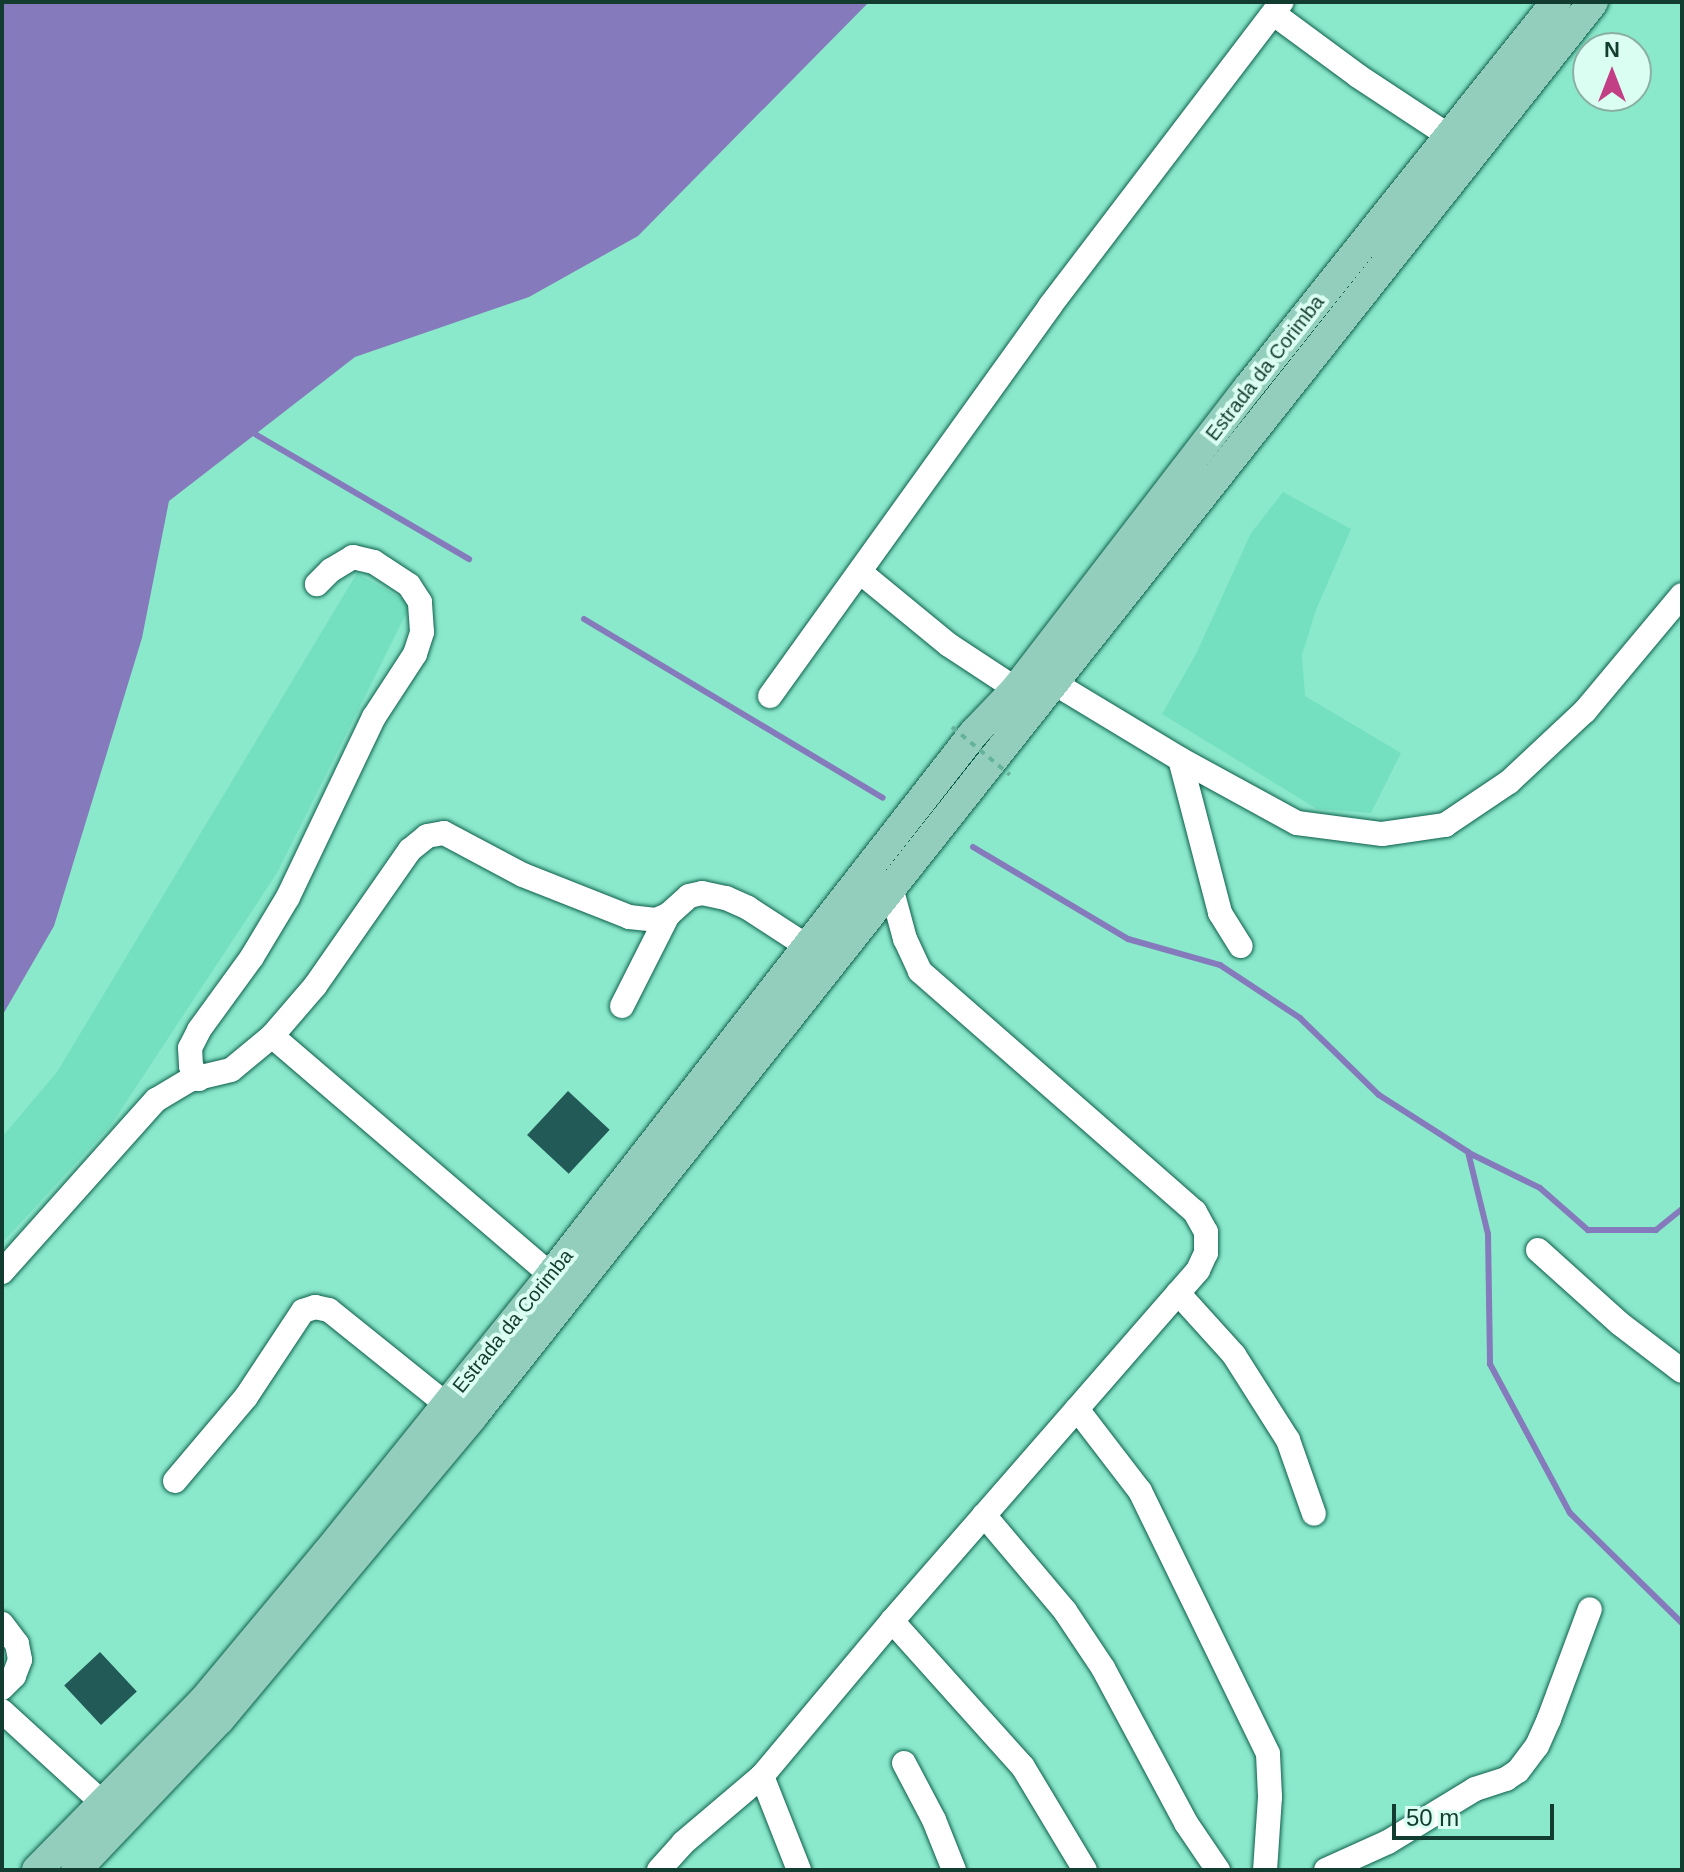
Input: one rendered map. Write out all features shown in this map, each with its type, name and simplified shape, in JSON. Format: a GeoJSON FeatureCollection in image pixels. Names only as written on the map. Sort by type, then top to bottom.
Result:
{"type":"FeatureCollection","features":[{"type":"Feature","properties":{"kind":"main road","name":"Estrada da Corimba"},"geometry":{"type":"LineString","coordinates":[[37,1870],[204,1700],[551,1275],[808,947],[963,737],[1016,689],[1556,2]]}},
{"type":"Feature","properties":{"kind":"main road","name":"Estrada da Corimba"},"geometry":{"type":"LineString","coordinates":[[76,1870],[210,1730],[305,1620],[608,1248],[891,887],[998,772],[1054,683],[1593,2]]}},
{"type":"Feature","properties":{"kind":"street"},"geometry":{"type":"LineString","coordinates":[[770,696],[1050,306],[1278,8],[1358,76],[1449,136]]}},
{"type":"Feature","properties":{"kind":"street"},"geometry":{"type":"LineString","coordinates":[[199,1079],[191,1066],[190,1048],[252,957],[288,897],[374,717],[415,654],[422,632],[420,602],[415,594],[395,573],[374,562],[353,557],[331,570],[317,584]]}},
{"type":"Feature","properties":{"kind":"street"},"geometry":{"type":"LineString","coordinates":[[860,572],[949,645],[1016,689]]}},
{"type":"Feature","properties":{"kind":"street"},"geometry":{"type":"LineString","coordinates":[[1054,683],[1180,759],[1297,823],[1382,834],[1445,825],[1509,782],[1585,711],[1682,595]]}},
{"type":"Feature","properties":{"kind":"street"},"geometry":{"type":"LineString","coordinates":[[1180,759],[1220,913],[1241,946]]}},
{"type":"Feature","properties":{"kind":"street"},"geometry":{"type":"LineString","coordinates":[[2,1272],[156,1100],[189,1080],[231,1070],[272,1036],[315,986],[410,850],[427,836],[444,833],[523,875],[604,910],[656,920],[668,915],[689,896],[702,893],[726,898],[748,908],[808,947]]}},
{"type":"Feature","properties":{"kind":"street"},"geometry":{"type":"LineString","coordinates":[[659,1870],[683,1843],[762,1776],[892,1621],[1198,1270],[1206,1253],[1206,1232],[1195,1212],[920,971],[905,939],[891,887]]}},
{"type":"Feature","properties":{"kind":"street"},"geometry":{"type":"LineString","coordinates":[[622,1006],[668,915]]}},
{"type":"Feature","properties":{"kind":"street"},"geometry":{"type":"LineString","coordinates":[[272,1036],[551,1275]]}},
{"type":"Feature","properties":{"kind":"street"},"geometry":{"type":"LineString","coordinates":[[1538,1250],[1619,1323],[1682,1371]]}},
{"type":"Feature","properties":{"kind":"street"},"geometry":{"type":"LineString","coordinates":[[1178,1293],[1234,1355],[1288,1440],[1314,1514]]}},
{"type":"Feature","properties":{"kind":"street"},"geometry":{"type":"LineString","coordinates":[[175,1481],[246,1397],[303,1311],[315,1307],[329,1310],[446,1404]]}},
{"type":"Feature","properties":{"kind":"street"},"geometry":{"type":"LineString","coordinates":[[1077,1409],[1140,1491],[1268,1754],[1270,1797],[1265,1870]]}},
{"type":"Feature","properties":{"kind":"street"},"geometry":{"type":"LineString","coordinates":[[984,1515],[1065,1611],[1103,1668],[1186,1823],[1218,1870]]}},
{"type":"Feature","properties":{"kind":"street"},"geometry":{"type":"LineString","coordinates":[[1326,1870],[1388,1842],[1475,1789],[1506,1779],[1518,1771],[1537,1746],[1590,1609]]}},
{"type":"Feature","properties":{"kind":"street"},"geometry":{"type":"LineString","coordinates":[[892,1621],[1023,1767],[1085,1870]]}},
{"type":"Feature","properties":{"kind":"street"},"geometry":{"type":"LineString","coordinates":[[2,1624],[17,1644],[20,1660],[14,1676],[2,1688]]}},
{"type":"Feature","properties":{"kind":"street"},"geometry":{"type":"LineString","coordinates":[[2,1711],[104,1804]]}},
{"type":"Feature","properties":{"kind":"street"},"geometry":{"type":"LineString","coordinates":[[904,1763],[934,1820],[954,1870]]}},
{"type":"Feature","properties":{"kind":"street"},"geometry":{"type":"LineString","coordinates":[[762,1776],[799,1870]]}},
{"type":"Feature","properties":{"kind":"path"},"geometry":{"type":"LineString","coordinates":[[963,737],[998,772]]}},
{"type":"Feature","properties":{"kind":"shaded area"},"geometry":{"type":"Polygon","coordinates":[[[2,2],[869,2],[638,236],[529,297],[355,357],[169,501],[142,638],[54,926],[2,1016],[2,2]]]}},
{"type":"Feature","properties":{"kind":"shaded area"},"geometry":{"type":"Polygon","coordinates":[[[1283,492],[1351,529],[1316,610],[1302,655],[1305,696],[1401,753],[1371,813],[1317,809],[1162,714],[1196,654],[1251,533],[1283,492]]]}},
{"type":"Feature","properties":{"kind":"shaded area"},"geometry":{"type":"Polygon","coordinates":[[[357,573],[411,604],[277,873],[111,1125],[2,1243],[2,1137],[57,1072],[357,573]]]}},
{"type":"Feature","properties":{"kind":"building"},"geometry":{"type":"Polygon","coordinates":[[[568,1091],[610,1130],[569,1174],[527,1135],[568,1091]]]}},
{"type":"Feature","properties":{"kind":"building"},"geometry":{"type":"Polygon","coordinates":[[[100,1652],[137,1691],[101,1725],[64,1685],[100,1652]]]}},
{"type":"Feature","properties":{"kind":"waterway"},"geometry":{"type":"LineString","coordinates":[[255,434],[469,559]]}},
{"type":"Feature","properties":{"kind":"waterway"},"geometry":{"type":"LineString","coordinates":[[584,619],[883,798]]}},
{"type":"Feature","properties":{"kind":"waterway"},"geometry":{"type":"LineString","coordinates":[[973,847],[1128,939],[1220,965],[1300,1018],[1379,1095],[1468,1152],[1488,1234],[1490,1364],[1570,1513],[1682,1623]]}},
{"type":"Feature","properties":{"kind":"waterway"},"geometry":{"type":"LineString","coordinates":[[1469,1153],[1540,1188],[1588,1230],[1656,1230],[1682,1209]]}}]}
